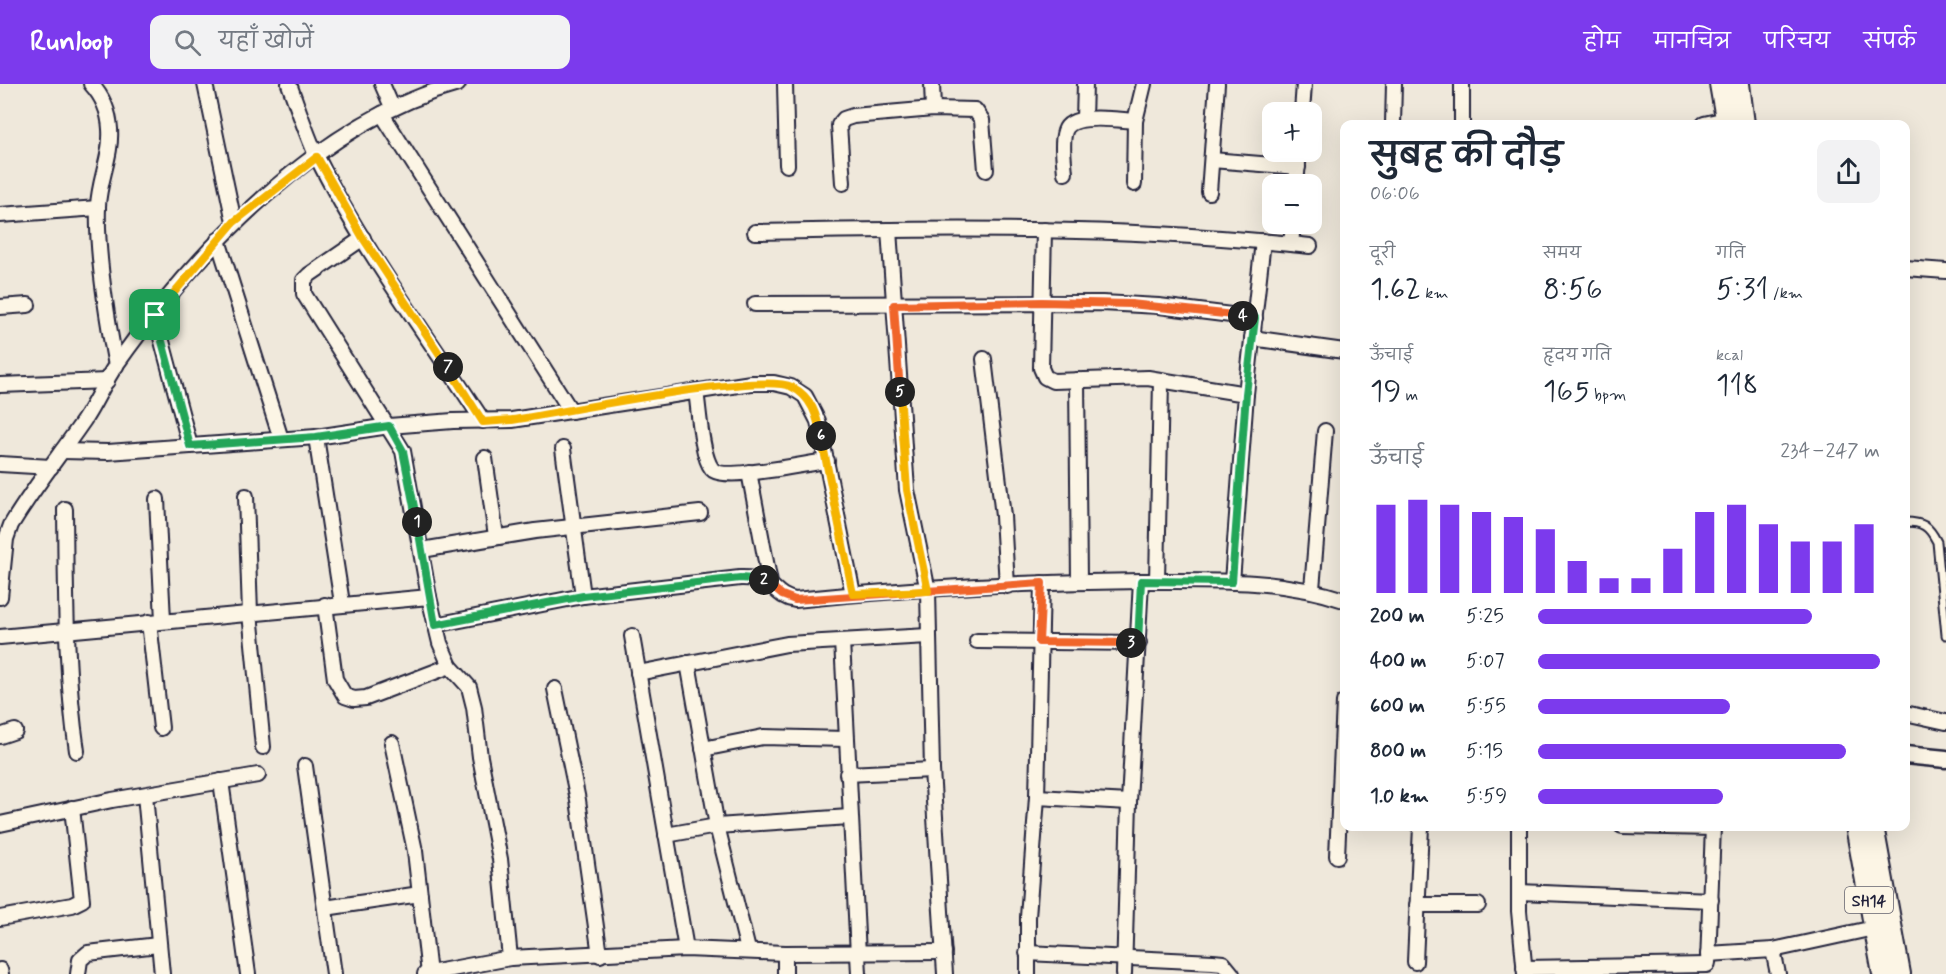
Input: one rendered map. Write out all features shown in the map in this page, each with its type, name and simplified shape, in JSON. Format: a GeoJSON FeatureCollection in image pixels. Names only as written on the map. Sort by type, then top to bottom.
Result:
{"type":"FeatureCollection","features":[{"type":"Feature","properties":{"kind":"main road"},"geometry":{"type":"LineString","coordinates":[[1720,84],[1731,120]]}},
{"type":"Feature","properties":{"kind":"main road"},"geometry":{"type":"LineString","coordinates":[[1733,120],[1739,84]]}},
{"type":"Feature","properties":{"kind":"main road","name":"SH14"},"geometry":{"type":"LineString","coordinates":[[1857,831],[1883,974]]}},
{"type":"Feature","properties":{"kind":"main road","name":"SH14"},"geometry":{"type":"LineString","coordinates":[[1874,831],[1900,974]]}},
{"type":"Feature","properties":{"kind":"street"},"geometry":{"type":"LineString","coordinates":[[91,84],[100,95],[108,112],[110,132],[100,183],[98,208],[108,320],[116,366]]}},
{"type":"Feature","properties":{"kind":"street"},"geometry":{"type":"LineString","coordinates":[[205,84],[234,222]]}},
{"type":"Feature","properties":{"kind":"street"},"geometry":{"type":"LineString","coordinates":[[289,84],[317,157],[363,238],[483,422]]}},
{"type":"Feature","properties":{"kind":"street"},"geometry":{"type":"LineString","coordinates":[[382,84],[387,110],[571,411]]}},
{"type":"Feature","properties":{"kind":"street"},"geometry":{"type":"LineString","coordinates":[[0,597],[6,539],[11,525],[116,366],[155,315],[234,222],[317,157],[387,110],[458,84]]}},
{"type":"Feature","properties":{"kind":"street"},"geometry":{"type":"LineString","coordinates":[[785,84],[787,165]]}},
{"type":"Feature","properties":{"kind":"street"},"geometry":{"type":"LineString","coordinates":[[932,84],[933,109]]}},
{"type":"Feature","properties":{"kind":"street"},"geometry":{"type":"LineString","coordinates":[[1084,84],[1084,119]]}},
{"type":"Feature","properties":{"kind":"street"},"geometry":{"type":"LineString","coordinates":[[1134,184],[1135,121],[1144,84]]}},
{"type":"Feature","properties":{"kind":"street"},"geometry":{"type":"LineString","coordinates":[[1209,192],[1217,84]]}},
{"type":"Feature","properties":{"kind":"street"},"geometry":{"type":"LineString","coordinates":[[1303,102],[1304,84]]}},
{"type":"Feature","properties":{"kind":"street"},"geometry":{"type":"LineString","coordinates":[[1393,120],[1394,84]]}},
{"type":"Feature","properties":{"kind":"street"},"geometry":{"type":"LineString","coordinates":[[1462,84],[1462,120]]}},
{"type":"Feature","properties":{"kind":"street"},"geometry":{"type":"LineString","coordinates":[[843,183],[838,135],[839,125],[844,119],[933,109],[970,108],[980,114],[986,170]]}},
{"type":"Feature","properties":{"kind":"street"},"geometry":{"type":"LineString","coordinates":[[1065,173],[1064,133],[1074,121],[1084,119],[1135,121]]}},
{"type":"Feature","properties":{"kind":"street"},"geometry":{"type":"LineString","coordinates":[[1212,160],[1298,167]]}},
{"type":"Feature","properties":{"kind":"street"},"geometry":{"type":"LineString","coordinates":[[1297,174],[1298,162]]}},
{"type":"Feature","properties":{"kind":"street"},"geometry":{"type":"LineString","coordinates":[[0,215],[98,208]]}},
{"type":"Feature","properties":{"kind":"street"},"geometry":{"type":"LineString","coordinates":[[889,230],[907,490],[928,591],[932,771],[945,974]]}},
{"type":"Feature","properties":{"kind":"street"},"geometry":{"type":"LineString","coordinates":[[755,232],[1044,230],[1135,232],[1311,246]]}},
{"type":"Feature","properties":{"kind":"street"},"geometry":{"type":"LineString","coordinates":[[1044,230],[1042,373],[1048,380],[1136,378],[1246,394]]}},
{"type":"Feature","properties":{"kind":"street"},"geometry":{"type":"LineString","coordinates":[[1291,244],[1292,234]]}},
{"type":"Feature","properties":{"kind":"street"},"geometry":{"type":"LineString","coordinates":[[363,238],[309,275],[303,287],[308,302],[389,426],[403,451],[408,467],[435,625],[450,666],[469,687],[474,706],[480,757],[500,859],[510,958]]}},
{"type":"Feature","properties":{"kind":"street"},"geometry":{"type":"LineString","coordinates":[[218,240],[281,439]]}},
{"type":"Feature","properties":{"kind":"street"},"geometry":{"type":"LineString","coordinates":[[1232,582],[1246,394],[1263,241]]}},
{"type":"Feature","properties":{"kind":"street"},"geometry":{"type":"LineString","coordinates":[[1910,268],[1946,271]]}},
{"type":"Feature","properties":{"kind":"street"},"geometry":{"type":"LineString","coordinates":[[755,304],[894,305],[1042,302],[1158,306],[1255,318]]}},
{"type":"Feature","properties":{"kind":"street"},"geometry":{"type":"LineString","coordinates":[[0,307],[28,305]]}},
{"type":"Feature","properties":{"kind":"street"},"geometry":{"type":"LineString","coordinates":[[155,315],[190,446]]}},
{"type":"Feature","properties":{"kind":"street"},"geometry":{"type":"LineString","coordinates":[[1252,338],[1340,350]]}},
{"type":"Feature","properties":{"kind":"street"},"geometry":{"type":"LineString","coordinates":[[984,359],[1002,505],[1007,586]]}},
{"type":"Feature","properties":{"kind":"street"},"geometry":{"type":"LineString","coordinates":[[1077,380],[1079,580]]}},
{"type":"Feature","properties":{"kind":"street"},"geometry":{"type":"LineString","coordinates":[[1157,581],[1161,380]]}},
{"type":"Feature","properties":{"kind":"street"},"geometry":{"type":"LineString","coordinates":[[0,385],[107,381]]}},
{"type":"Feature","properties":{"kind":"street"},"geometry":{"type":"LineString","coordinates":[[62,451],[108,452],[316,437],[389,426],[483,422],[751,383],[774,383],[791,387],[805,396],[813,408],[827,460],[853,594]]}},
{"type":"Feature","properties":{"kind":"street"},"geometry":{"type":"LineString","coordinates":[[696,391],[707,456],[713,470],[726,475],[827,460]]}},
{"type":"Feature","properties":{"kind":"street"},"geometry":{"type":"LineString","coordinates":[[1312,589],[1325,431]]}},
{"type":"Feature","properties":{"kind":"street"},"geometry":{"type":"LineString","coordinates":[[316,437],[342,603]]}},
{"type":"Feature","properties":{"kind":"street"},"geometry":{"type":"LineString","coordinates":[[563,449],[583,596]]}},
{"type":"Feature","properties":{"kind":"street"},"geometry":{"type":"LineString","coordinates":[[485,458],[496,536]]}},
{"type":"Feature","properties":{"kind":"street"},"geometry":{"type":"LineString","coordinates":[[0,464],[51,467]]}},
{"type":"Feature","properties":{"kind":"street"},"geometry":{"type":"LineString","coordinates":[[749,472],[770,583]]}},
{"type":"Feature","properties":{"kind":"street"},"geometry":{"type":"LineString","coordinates":[[246,496],[250,613],[263,747]]}},
{"type":"Feature","properties":{"kind":"street"},"geometry":{"type":"LineString","coordinates":[[157,499],[156,621],[161,728]]}},
{"type":"Feature","properties":{"kind":"street"},"geometry":{"type":"LineString","coordinates":[[64,509],[66,631],[71,711],[77,751]]}},
{"type":"Feature","properties":{"kind":"street"},"geometry":{"type":"LineString","coordinates":[[422,550],[496,536],[700,513]]}},
{"type":"Feature","properties":{"kind":"street"},"geometry":{"type":"LineString","coordinates":[[435,625],[583,596],[740,578],[755,578],[770,583],[782,595],[795,600],[853,594],[1079,580],[1232,582],[1312,589],[1340,599]]}},
{"type":"Feature","properties":{"kind":"street"},"geometry":{"type":"LineString","coordinates":[[1124,974],[1129,802],[1141,581]]}},
{"type":"Feature","properties":{"kind":"street"},"geometry":{"type":"LineString","coordinates":[[1028,974],[1027,953],[1037,797],[1042,583]]}},
{"type":"Feature","properties":{"kind":"street"},"geometry":{"type":"LineString","coordinates":[[0,637],[342,603],[429,597]]}},
{"type":"Feature","properties":{"kind":"street"},"geometry":{"type":"LineString","coordinates":[[325,605],[335,679],[345,696],[354,699],[366,698],[450,666]]}},
{"type":"Feature","properties":{"kind":"street"},"geometry":{"type":"LineString","coordinates":[[632,636],[686,949]]}},
{"type":"Feature","properties":{"kind":"street"},"geometry":{"type":"LineString","coordinates":[[638,673],[787,644],[928,636]]}},
{"type":"Feature","properties":{"kind":"street"},"geometry":{"type":"LineString","coordinates":[[842,641],[849,817],[859,974]]}},
{"type":"Feature","properties":{"kind":"street"},"geometry":{"type":"LineString","coordinates":[[977,641],[1138,643]]}},
{"type":"Feature","properties":{"kind":"street"},"geometry":{"type":"LineString","coordinates":[[688,663],[717,826],[748,950]]}},
{"type":"Feature","properties":{"kind":"street"},"geometry":{"type":"LineString","coordinates":[[555,689],[578,800],[600,955]]}},
{"type":"Feature","properties":{"kind":"street"},"geometry":{"type":"LineString","coordinates":[[1910,714],[1946,722]]}},
{"type":"Feature","properties":{"kind":"street"},"geometry":{"type":"LineString","coordinates":[[0,736],[15,731]]}},
{"type":"Feature","properties":{"kind":"street"},"geometry":{"type":"LineString","coordinates":[[703,749],[763,737],[846,739]]}},
{"type":"Feature","properties":{"kind":"street"},"geometry":{"type":"LineString","coordinates":[[392,743],[415,851],[428,974],[510,958],[686,949],[858,954],[944,952]]}},
{"type":"Feature","properties":{"kind":"street"},"geometry":{"type":"LineString","coordinates":[[1910,755],[1946,759]]}},
{"type":"Feature","properties":{"kind":"street"},"geometry":{"type":"LineString","coordinates":[[305,766],[334,974]]}},
{"type":"Feature","properties":{"kind":"street"},"geometry":{"type":"LineString","coordinates":[[847,774],[932,771]]}},
{"type":"Feature","properties":{"kind":"street"},"geometry":{"type":"LineString","coordinates":[[0,824],[72,808],[258,775]]}},
{"type":"Feature","properties":{"kind":"street"},"geometry":{"type":"LineString","coordinates":[[221,781],[248,974]]}},
{"type":"Feature","properties":{"kind":"street"},"geometry":{"type":"LineString","coordinates":[[145,795],[162,974]]}},
{"type":"Feature","properties":{"kind":"street"},"geometry":{"type":"LineString","coordinates":[[1037,797],[1129,802]]}},
{"type":"Feature","properties":{"kind":"street"},"geometry":{"type":"LineString","coordinates":[[0,918],[72,905],[82,900],[72,808]]}},
{"type":"Feature","properties":{"kind":"street"},"geometry":{"type":"LineString","coordinates":[[666,836],[717,826],[849,817]]}},
{"type":"Feature","properties":{"kind":"street"},"geometry":{"type":"LineString","coordinates":[[1337,856],[1340,831]]}},
{"type":"Feature","properties":{"kind":"street"},"geometry":{"type":"LineString","coordinates":[[1415,962],[1421,831]]}},
{"type":"Feature","properties":{"kind":"street"},"geometry":{"type":"LineString","coordinates":[[1519,831],[1519,892],[1525,971],[1611,971],[1708,965],[1874,928]]}},
{"type":"Feature","properties":{"kind":"street"},"geometry":{"type":"LineString","coordinates":[[1708,965],[1713,831]]}},
{"type":"Feature","properties":{"kind":"street"},"geometry":{"type":"LineString","coordinates":[[1519,892],[1711,900]]}},
{"type":"Feature","properties":{"kind":"street"},"geometry":{"type":"LineString","coordinates":[[325,908],[420,894]]}},
{"type":"Feature","properties":{"kind":"street"},"geometry":{"type":"LineString","coordinates":[[1417,905],[1478,905]]}},
{"type":"Feature","properties":{"kind":"street"},"geometry":{"type":"LineString","coordinates":[[78,974],[80,960],[88,953],[158,945]]}},
{"type":"Feature","properties":{"kind":"street"},"geometry":{"type":"LineString","coordinates":[[1773,950],[1778,974]]}},
{"type":"Feature","properties":{"kind":"street"},"geometry":{"type":"LineString","coordinates":[[785,953],[785,974]]}},
{"type":"Feature","properties":{"kind":"street"},"geometry":{"type":"LineString","coordinates":[[1027,953],[1223,963],[1232,974]]}},
{"type":"Feature","properties":{"kind":"lane"},"geometry":{"type":"LineString","coordinates":[[1910,522],[1925,524],[1931,529],[1937,542],[1946,635]]}},
{"type":"Feature","properties":{"kind":"route"},"geometry":{"type":"LineString","coordinates":[[155,315],[190,446],[316,437],[389,426],[403,451],[408,467],[435,625],[583,596],[740,578],[763,579],[788,599],[795,600],[853,594],[928,591],[1042,583],[1039,642],[1138,643],[1141,581],[1232,582],[1246,394],[1255,318],[1131,304],[1042,302],[894,305],[907,490],[928,591],[853,594],[818,421],[805,396],[791,387],[774,383],[751,383],[541,416],[483,422],[363,238],[317,157],[234,222],[155,315]]}}]}
